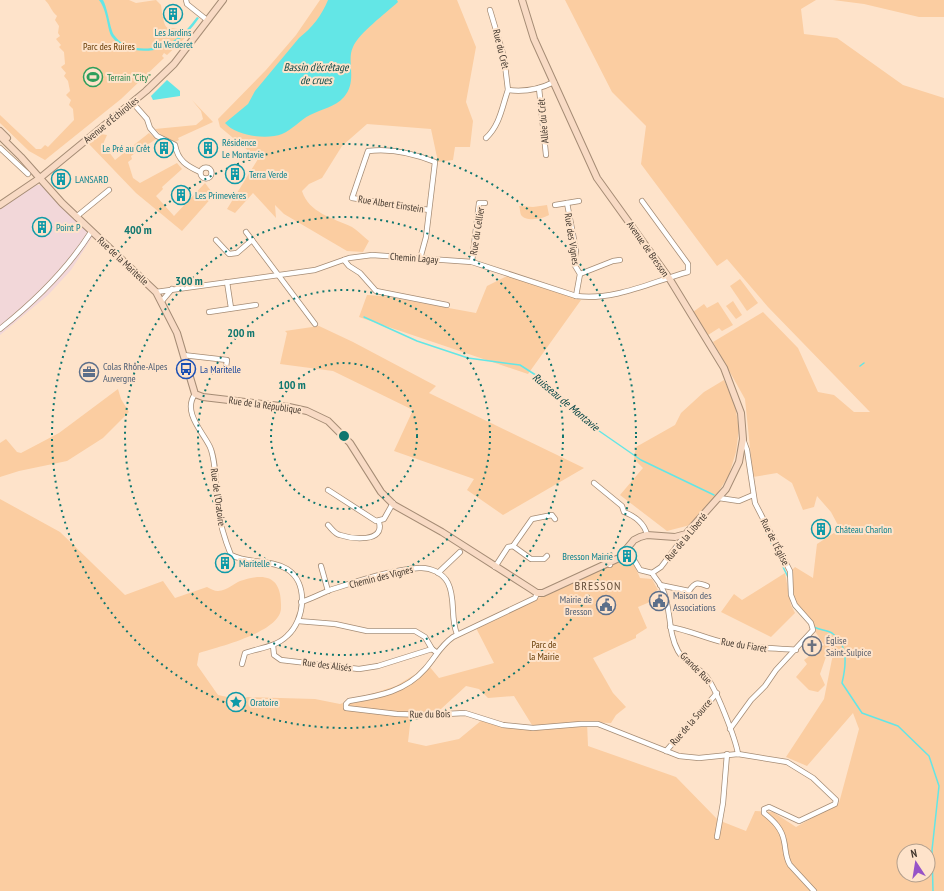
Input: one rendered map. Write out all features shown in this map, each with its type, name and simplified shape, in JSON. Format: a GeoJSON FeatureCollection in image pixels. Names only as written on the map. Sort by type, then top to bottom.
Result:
{"type":"FeatureCollection","features":[{"type":"Feature","properties":{"kind":"street"},"geometry":{"type":"LineString","coordinates":[[186,0],[187,4],[205,19]]}},
{"type":"Feature","properties":{"kind":"street","name":"Avenue d'Échirolles"},"geometry":{"type":"LineString","coordinates":[[0,205],[40,178],[132,102],[174,64],[205,19],[223,0]]}},
{"type":"Feature","properties":{"kind":"street","name":"Avenue de Bresson"},"geometry":{"type":"LineString","coordinates":[[522,0],[534,39],[597,178],[669,278],[724,368],[740,413],[743,439],[739,462],[733,476],[719,498]]}},
{"type":"Feature","properties":{"kind":"street","name":"Rue du Crêt"},"geometry":{"type":"LineString","coordinates":[[486,138],[494,131],[498,123],[508,90],[504,57],[490,10]]}},
{"type":"Feature","properties":{"kind":"street"},"geometry":{"type":"LineString","coordinates":[[508,90],[520,91],[539,88],[554,82]]}},
{"type":"Feature","properties":{"kind":"street","name":"Allée du Crêt"},"geometry":{"type":"LineString","coordinates":[[539,88],[546,155]]}},
{"type":"Feature","properties":{"kind":"street"},"geometry":{"type":"LineString","coordinates":[[132,102],[147,119],[150,128],[157,136],[175,145],[179,157],[186,165],[200,172]]}},
{"type":"Feature","properties":{"kind":"street"},"geometry":{"type":"LineString","coordinates":[[0,131],[22,153],[40,178]]}},
{"type":"Feature","properties":{"kind":"street"},"geometry":{"type":"LineString","coordinates":[[0,136],[40,178]]}},
{"type":"Feature","properties":{"kind":"street"},"geometry":{"type":"LineString","coordinates":[[0,148],[28,174]]}},
{"type":"Feature","properties":{"kind":"street","name":"Rue Albert Einstein"},"geometry":{"type":"LineString","coordinates":[[420,259],[426,237],[435,162],[418,155],[395,150],[383,149],[368,151],[352,198],[429,210]]}},
{"type":"Feature","properties":{"kind":"street"},"geometry":{"type":"LineString","coordinates":[[0,157],[6,153]]}},
{"type":"Feature","properties":{"kind":"street","name":"Rue de la Maritelle"},"geometry":{"type":"LineString","coordinates":[[40,178],[76,217],[156,292]]}},
{"type":"Feature","properties":{"kind":"street"},"geometry":{"type":"LineString","coordinates":[[76,217],[109,190]]}},
{"type":"Feature","properties":{"kind":"street","name":"Rue des Vignes"},"geometry":{"type":"LineString","coordinates":[[555,205],[579,200]]}},
{"type":"Feature","properties":{"kind":"street","name":"Chemin Lagay"},"geometry":{"type":"LineString","coordinates":[[156,292],[315,270],[359,256],[372,255],[472,262],[576,296],[593,298],[616,294],[688,272],[688,264],[642,201]]}},
{"type":"Feature","properties":{"kind":"street","name":"Rue du Cellier"},"geometry":{"type":"LineString","coordinates":[[472,262],[479,202],[485,203]]}},
{"type":"Feature","properties":{"kind":"street","name":"Rue des Vignes"},"geometry":{"type":"LineString","coordinates":[[566,203],[576,250],[574,264],[580,274],[576,296]]}},
{"type":"Feature","properties":{"kind":"street"},"geometry":{"type":"LineString","coordinates":[[0,329],[26,308],[53,282],[92,232]]}},
{"type":"Feature","properties":{"kind":"street"},"geometry":{"type":"LineString","coordinates":[[246,232],[315,324]]}},
{"type":"Feature","properties":{"kind":"street"},"geometry":{"type":"LineString","coordinates":[[216,240],[229,254],[237,252],[252,240]]}},
{"type":"Feature","properties":{"kind":"street"},"geometry":{"type":"LineString","coordinates":[[344,260],[349,266],[360,273],[376,291],[447,305]]}},
{"type":"Feature","properties":{"kind":"street","name":"Rue des Vignes"},"geometry":{"type":"LineString","coordinates":[[580,274],[612,261],[620,260]]}},
{"type":"Feature","properties":{"kind":"street"},"geometry":{"type":"LineString","coordinates":[[227,282],[232,308]]}},
{"type":"Feature","properties":{"kind":"street"},"geometry":{"type":"LineString","coordinates":[[162,301],[172,289]]}},
{"type":"Feature","properties":{"kind":"street"},"geometry":{"type":"LineString","coordinates":[[156,292],[174,326],[195,394]]}},
{"type":"Feature","properties":{"kind":"street"},"geometry":{"type":"LineString","coordinates":[[209,312],[256,306]]}},
{"type":"Feature","properties":{"kind":"street"},"geometry":{"type":"LineString","coordinates":[[183,355],[227,360],[226,367]]}},
{"type":"Feature","properties":{"kind":"street","name":"Rue de la République"},"geometry":{"type":"LineString","coordinates":[[195,394],[203,397],[289,407],[307,411],[328,421],[350,443],[381,492],[393,503],[442,532],[537,593]]}},
{"type":"Feature","properties":{"kind":"street","name":"Rue de l'Oratoire"},"geometry":{"type":"LineString","coordinates":[[195,394],[192,398],[192,416],[210,447],[218,509],[231,555],[243,560],[275,565],[286,569],[300,583],[302,592],[298,621],[287,637],[273,645],[245,653],[242,664]]}},
{"type":"Feature","properties":{"kind":"street","name":"Rue de l'Église"},"geometry":{"type":"LineString","coordinates":[[730,729],[751,700],[765,686],[776,670],[813,630],[808,620],[795,605],[791,595],[790,571],[755,503],[747,450],[743,439]]}},
{"type":"Feature","properties":{"kind":"street"},"geometry":{"type":"LineString","coordinates":[[594,483],[622,506],[624,512],[632,515],[645,528],[647,535]]}},
{"type":"Feature","properties":{"kind":"street"},"geometry":{"type":"LineString","coordinates":[[328,490],[379,522]]}},
{"type":"Feature","properties":{"kind":"street"},"geometry":{"type":"LineString","coordinates":[[719,498],[739,501],[753,495]]}},
{"type":"Feature","properties":{"kind":"street","name":"Rue de la Liberté"},"geometry":{"type":"LineString","coordinates":[[652,573],[661,567],[686,534],[719,498]]}},
{"type":"Feature","properties":{"kind":"street"},"geometry":{"type":"LineString","coordinates":[[379,522],[384,519],[393,503]]}},
{"type":"Feature","properties":{"kind":"street"},"geometry":{"type":"LineString","coordinates":[[495,567],[508,547],[512,546],[532,519],[552,515],[555,519]]}},
{"type":"Feature","properties":{"kind":"street"},"geometry":{"type":"LineString","coordinates":[[328,525],[339,535],[370,538],[376,534],[380,525],[379,522]]}},
{"type":"Feature","properties":{"kind":"street"},"geometry":{"type":"LineString","coordinates":[[537,593],[552,590],[609,561],[619,558],[634,540],[647,535],[675,537],[686,534]]}},
{"type":"Feature","properties":{"kind":"street"},"geometry":{"type":"LineString","coordinates":[[512,546],[531,559],[544,559],[547,556]]}},
{"type":"Feature","properties":{"kind":"street","name":"Grande Rue"},"geometry":{"type":"LineString","coordinates":[[627,548],[640,570],[652,573],[660,584],[667,602],[670,628],[678,651],[688,662],[705,676],[717,694],[737,747],[738,754]]}},
{"type":"Feature","properties":{"kind":"street"},"geometry":{"type":"LineString","coordinates":[[457,634],[451,590],[447,582],[438,573],[460,552]]}},
{"type":"Feature","properties":{"kind":"street"},"geometry":{"type":"LineString","coordinates":[[322,566],[328,591]]}},
{"type":"Feature","properties":{"kind":"street","name":"Chemin des Vignes"},"geometry":{"type":"LineString","coordinates":[[301,602],[328,591],[378,577],[419,568],[438,573]]}},
{"type":"Feature","properties":{"kind":"street"},"geometry":{"type":"LineString","coordinates":[[660,584],[689,591],[694,583],[697,582],[707,586]]}},
{"type":"Feature","properties":{"kind":"street","name":"Rue du Bois"},"geometry":{"type":"LineString","coordinates":[[537,593],[536,597],[531,600],[457,634],[443,644],[420,674],[403,687],[376,696],[349,701],[346,704],[346,708],[405,714],[465,713],[503,725],[533,728],[598,724],[679,756],[690,758],[738,754],[788,762],[812,778],[836,800],[834,804],[826,810],[799,821],[769,807],[764,809],[764,813],[776,823],[784,839],[787,860],[790,865],[814,891]]}},
{"type":"Feature","properties":{"kind":"street"},"geometry":{"type":"LineString","coordinates":[[298,621],[335,624],[367,631],[415,631],[425,637],[436,652]]}},
{"type":"Feature","properties":{"kind":"street","name":"Rue du Fiaret"},"geometry":{"type":"LineString","coordinates":[[670,628],[686,630],[725,643],[770,649],[796,650]]}},
{"type":"Feature","properties":{"kind":"street","name":"Rue des Alisés"},"geometry":{"type":"LineString","coordinates":[[273,645],[273,653],[276,658],[281,660],[353,669],[378,666],[432,648]]}},
{"type":"Feature","properties":{"kind":"street","name":"Rue de la Source"},"geometry":{"type":"LineString","coordinates":[[666,751],[717,694]]}},
{"type":"Feature","properties":{"kind":"street"},"geometry":{"type":"LineString","coordinates":[[717,837],[723,803],[727,754]]}},
{"type":"Feature","properties":{"kind":"shaded area"},"geometry":{"type":"Polygon","coordinates":[[[36,185],[49,185],[96,231],[71,270],[48,295],[0,335],[0,209],[36,185]]]}},
{"type":"Feature","properties":{"kind":"green space","name":"Parc des Ruires"},"geometry":{"type":"Polygon","coordinates":[[[45,0],[129,0],[136,3],[156,0],[161,5],[166,27],[175,28],[186,34],[185,38],[167,55],[164,53],[162,56],[164,58],[121,99],[45,160],[29,151],[0,123],[0,115],[36,149],[41,149],[45,145],[48,147],[74,120],[73,109],[69,105],[71,100],[66,95],[70,91],[68,81],[64,76],[66,73],[61,67],[65,64],[64,52],[59,47],[61,45],[56,39],[60,36],[58,33],[59,26],[55,20],[57,16],[45,0]]]}},
{"type":"Feature","properties":{"kind":"green space"},"geometry":{"type":"Polygon","coordinates":[[[320,0],[457,0],[476,47],[466,102],[473,121],[470,147],[455,147],[453,160],[438,162],[431,129],[367,124],[342,146],[322,178],[309,184],[302,191],[310,205],[316,210],[352,227],[369,241],[363,252],[347,251],[284,214],[275,205],[276,218],[253,193],[235,213],[227,209],[258,159],[220,127],[218,119],[266,70],[296,35],[320,0]]]}},
{"type":"Feature","properties":{"kind":"green space","name":"Parc de la Mairie"},"geometry":{"type":"Polygon","coordinates":[[[565,0],[816,0],[801,9],[804,34],[837,38],[903,85],[944,98],[944,891],[0,891],[0,499],[60,532],[125,595],[163,581],[175,598],[207,587],[215,591],[222,590],[250,578],[265,577],[276,583],[281,598],[281,608],[278,617],[271,624],[247,637],[199,653],[197,665],[218,695],[242,700],[247,697],[315,699],[340,704],[396,686],[429,666],[439,678],[494,663],[476,628],[630,555],[640,578],[652,579],[658,590],[654,592],[657,599],[638,607],[647,628],[636,635],[636,638],[593,658],[613,693],[626,707],[616,715],[611,723],[587,722],[588,746],[676,777],[718,820],[746,831],[755,811],[773,812],[796,827],[839,803],[859,729],[853,713],[807,766],[786,757],[824,699],[834,649],[828,651],[820,674],[825,685],[818,692],[809,690],[796,677],[807,664],[804,660],[824,645],[790,593],[791,571],[795,567],[813,578],[817,544],[840,529],[831,512],[817,496],[814,507],[803,510],[792,483],[777,473],[753,477],[745,399],[713,342],[763,312],[798,348],[818,392],[834,395],[854,412],[870,412],[768,307],[727,259],[717,266],[641,164],[646,126],[612,92],[565,0]],[[466,686],[441,709],[411,716],[408,742],[426,746],[459,739],[482,720],[502,727],[532,725],[514,696],[488,698],[479,689],[466,686]]]}},
{"type":"Feature","properties":{"kind":"green space"},"geometry":{"type":"Polygon","coordinates":[[[833,0],[944,0],[944,17],[919,17],[864,4],[833,0]]]}},
{"type":"Feature","properties":{"kind":"green space"},"geometry":{"type":"Polygon","coordinates":[[[192,100],[213,122],[178,138],[179,140],[175,142],[164,137],[155,129],[196,125],[203,119],[201,111],[192,100]]]}},
{"type":"Feature","properties":{"kind":"green space"},"geometry":{"type":"Polygon","coordinates":[[[149,133],[156,139],[131,156],[132,159],[128,162],[133,178],[140,183],[177,163],[182,169],[162,187],[163,189],[156,196],[174,216],[205,183],[214,195],[182,231],[136,193],[89,144],[101,134],[107,135],[103,144],[115,160],[149,133]]]}},
{"type":"Feature","properties":{"kind":"green space"},"geometry":{"type":"Polygon","coordinates":[[[547,205],[549,215],[543,218],[535,219],[527,219],[523,217],[519,206],[533,207],[547,205]]]}},
{"type":"Feature","properties":{"kind":"green space"},"geometry":{"type":"Polygon","coordinates":[[[507,276],[581,300],[528,374],[359,317],[367,295],[383,296],[476,313],[487,286],[507,276]]]}},
{"type":"Feature","properties":{"kind":"green space"},"geometry":{"type":"Polygon","coordinates":[[[740,279],[758,303],[747,311],[730,286],[740,279]]]}},
{"type":"Feature","properties":{"kind":"green space"},"geometry":{"type":"Polygon","coordinates":[[[733,301],[742,315],[736,319],[726,306],[733,301]]]}},
{"type":"Feature","properties":{"kind":"green space"},"geometry":{"type":"Polygon","coordinates":[[[718,302],[733,325],[722,331],[719,328],[708,335],[693,312],[704,304],[707,308],[718,302]]]}},
{"type":"Feature","properties":{"kind":"green space"},"geometry":{"type":"Polygon","coordinates":[[[319,326],[353,342],[436,386],[429,393],[584,468],[503,515],[467,490],[474,479],[394,451],[413,410],[333,371],[280,364],[287,333],[285,331],[319,326]]]}},
{"type":"Feature","properties":{"kind":"green space"},"geometry":{"type":"Polygon","coordinates":[[[724,380],[735,405],[739,429],[736,452],[729,475],[712,502],[694,524],[667,531],[620,495],[643,468],[634,459],[636,447],[675,425],[681,413],[704,392],[724,380]]]}},
{"type":"Feature","properties":{"kind":"green space"},"geometry":{"type":"Polygon","coordinates":[[[118,389],[121,399],[129,412],[103,438],[67,461],[19,471],[0,477],[0,443],[6,439],[17,452],[21,453],[59,433],[118,389]]]}},
{"type":"Feature","properties":{"kind":"green space"},"geometry":{"type":"Polygon","coordinates":[[[785,573],[791,605],[795,613],[771,637],[721,612],[734,594],[742,600],[785,573]]]}},
{"type":"Feature","properties":{"kind":"water"},"geometry":{"type":"Polygon","coordinates":[[[99,0],[103,0],[105,4],[114,35],[119,41],[133,47],[158,47],[173,41],[189,27],[197,17],[199,18],[179,40],[168,46],[160,49],[142,51],[133,50],[118,43],[112,37],[106,15],[99,0]]]}},
{"type":"Feature","properties":{"kind":"water","name":"Bassin d'écrêtage de crues"},"geometry":{"type":"Polygon","coordinates":[[[328,0],[397,0],[398,2],[356,41],[351,53],[350,84],[344,97],[332,106],[306,117],[293,128],[276,136],[260,137],[244,134],[236,131],[225,123],[248,104],[255,91],[299,38],[316,21],[328,0]]]}},
{"type":"Feature","properties":{"kind":"water"},"geometry":{"type":"Polygon","coordinates":[[[167,80],[180,91],[180,96],[153,100],[151,96],[167,80]]]}},
{"type":"Feature","properties":{"kind":"waterway","name":"Ruisseau de Montavie"},"geometry":{"type":"LineString","coordinates":[[364,317],[417,341],[468,358],[520,365],[545,381],[592,426],[641,460],[714,495]]}},
{"type":"Feature","properties":{"kind":"waterway"},"geometry":{"type":"LineString","coordinates":[[860,366],[864,363]]}},
{"type":"Feature","properties":{"kind":"waterway","name":"Ruisseau de Montavie"},"geometry":{"type":"LineString","coordinates":[[761,523],[788,577]]}},
{"type":"Feature","properties":{"kind":"waterway","name":"Ruisseau de Montavie"},"geometry":{"type":"LineString","coordinates":[[794,607],[805,619]]}},
{"type":"Feature","properties":{"kind":"waterway","name":"Ruisseau de Montavie"},"geometry":{"type":"LineString","coordinates":[[814,627],[832,633],[841,643],[845,656],[845,670],[842,683],[862,713],[898,726],[929,756],[939,786],[932,850],[933,891]]}},
{"type":"Feature","properties":{"kind":"place","name":"Les Jardins du Verderet"},"geometry":{"type":"Point","coordinates":[173,14]}},
{"type":"Feature","properties":{"kind":"place","name":"Terrain \"City\""},"geometry":{"type":"Point","coordinates":[93,77]}},
{"type":"Feature","properties":{"kind":"place","name":"Le Pré au Crêt"},"geometry":{"type":"Point","coordinates":[164,148]}},
{"type":"Feature","properties":{"kind":"place","name":"Résidence Le Montavie"},"geometry":{"type":"Point","coordinates":[208,148]}},
{"type":"Feature","properties":{"kind":"place","name":"Terra Verde"},"geometry":{"type":"Point","coordinates":[235,174]}},
{"type":"Feature","properties":{"kind":"place","name":"LANSARD"},"geometry":{"type":"Point","coordinates":[61,179]}},
{"type":"Feature","properties":{"kind":"place","name":"Les Primevères"},"geometry":{"type":"Point","coordinates":[181,195]}},
{"type":"Feature","properties":{"kind":"place","name":"Point P"},"geometry":{"type":"Point","coordinates":[42,227]}},
{"type":"Feature","properties":{"kind":"place","name":"La Maritelle"},"geometry":{"type":"Point","coordinates":[186,369]}},
{"type":"Feature","properties":{"kind":"place","name":"Colas Rhône-Alpes Auvergne"},"geometry":{"type":"Point","coordinates":[89,372]}},
{"type":"Feature","properties":{"kind":"place","name":"Château Charlon"},"geometry":{"type":"Point","coordinates":[821,529]}},
{"type":"Feature","properties":{"kind":"place","name":"Bresson Mairie"},"geometry":{"type":"Point","coordinates":[627,556]}},
{"type":"Feature","properties":{"kind":"place","name":"Maritelle"},"geometry":{"type":"Point","coordinates":[225,563]}},
{"type":"Feature","properties":{"kind":"place","name":"Maison des Associations"},"geometry":{"type":"Point","coordinates":[659,601]}},
{"type":"Feature","properties":{"kind":"place","name":"Mairie de Bresson"},"geometry":{"type":"Point","coordinates":[606,605]}},
{"type":"Feature","properties":{"kind":"place","name":"Église Saint-Sulpice"},"geometry":{"type":"Point","coordinates":[812,646]}},
{"type":"Feature","properties":{"kind":"place","name":"Oratoire"},"geometry":{"type":"Point","coordinates":[236,702]}},
{"type":"Feature","properties":{"kind":"district","name":"BRESSON"},"geometry":{"type":"Point","coordinates":[598,585]}}]}
